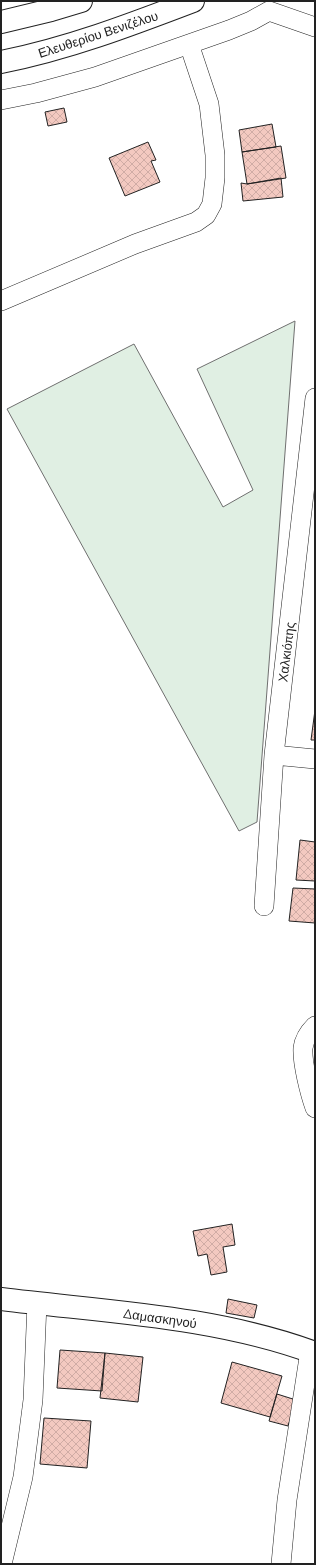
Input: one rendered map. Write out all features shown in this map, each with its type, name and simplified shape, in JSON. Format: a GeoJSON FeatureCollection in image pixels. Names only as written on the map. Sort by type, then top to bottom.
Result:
{"type":"FeatureCollection","features":[{"type":"Feature","properties":{"kind":"main road"},"geometry":{"type":"LineString","coordinates":[[1,22],[39,7],[81,1]]}},
{"type":"Feature","properties":{"kind":"main road","name":"Ελευθερίου Βενιζέλου"},"geometry":{"type":"LineString","coordinates":[[1,62],[95,37],[193,1]]}},
{"type":"Feature","properties":{"kind":"main road","name":"Δαμασκηνού"},"geometry":{"type":"LineString","coordinates":[[1,1299],[146,1315],[216,1325],[259,1335],[313,1352]]}},
{"type":"Feature","properties":{"kind":"street"},"geometry":{"type":"LineString","coordinates":[[1,100],[36,93],[95,77],[189,44],[251,21],[265,6],[315,27]]}},
{"type":"Feature","properties":{"kind":"street"},"geometry":{"type":"LineString","coordinates":[[1,301],[135,244],[196,222],[202,219],[209,211],[212,204],[215,178],[215,155],[209,104],[189,44]]}},
{"type":"Feature","properties":{"kind":"street","name":"Χαλκιόπης"},"geometry":{"type":"LineString","coordinates":[[264,906],[274,755],[315,398]]}},
{"type":"Feature","properties":{"kind":"street"},"geometry":{"type":"LineString","coordinates":[[274,755],[315,759]]}},
{"type":"Feature","properties":{"kind":"street"},"geometry":{"type":"LineString","coordinates":[[314,1104],[305,1066],[303,1049],[306,1039],[315,1026]]}},
{"type":"Feature","properties":{"kind":"street"},"geometry":{"type":"LineString","coordinates":[[2,1564],[23,1477],[33,1400],[37,1303]]}},
{"type":"Feature","properties":{"kind":"street"},"geometry":{"type":"LineString","coordinates":[[281,1564],[288,1500],[313,1352]]}},
{"type":"Feature","properties":{"kind":"green space"},"geometry":{"type":"Polygon","coordinates":[[[295,321],[257,822],[239,831],[7,409],[134,344],[223,507],[253,490],[197,369],[295,321]]]}},
{"type":"Feature","properties":{"kind":"building"},"geometry":{"type":"Polygon","coordinates":[[[64,108],[67,122],[48,126],[45,112],[64,108]]]}},
{"type":"Feature","properties":{"kind":"building"},"geometry":{"type":"Polygon","coordinates":[[[272,124],[276,147],[242,152],[239,130],[272,124]]]}},
{"type":"Feature","properties":{"kind":"building"},"geometry":{"type":"Polygon","coordinates":[[[148,142],[156,160],[151,161],[160,182],[125,196],[109,158],[148,142]]]}},
{"type":"Feature","properties":{"kind":"building"},"geometry":{"type":"Polygon","coordinates":[[[281,146],[286,178],[247,184],[242,152],[281,146]]]}},
{"type":"Feature","properties":{"kind":"building"},"geometry":{"type":"Polygon","coordinates":[[[281,178],[283,197],[243,201],[241,183],[247,184],[281,178]]]}},
{"type":"Feature","properties":{"kind":"building"},"geometry":{"type":"Polygon","coordinates":[[[315,710],[315,740],[311,740],[315,710]]]}},
{"type":"Feature","properties":{"kind":"building"},"geometry":{"type":"Polygon","coordinates":[[[300,840],[315,842],[315,881],[296,880],[300,840]]]}},
{"type":"Feature","properties":{"kind":"building"},"geometry":{"type":"Polygon","coordinates":[[[293,888],[315,889],[315,923],[289,921],[293,888]]]}},
{"type":"Feature","properties":{"kind":"building"},"geometry":{"type":"Polygon","coordinates":[[[232,1224],[235,1245],[223,1247],[227,1272],[211,1275],[207,1254],[198,1256],[193,1231],[232,1224]]]}},
{"type":"Feature","properties":{"kind":"building"},"geometry":{"type":"Polygon","coordinates":[[[228,1299],[257,1305],[254,1318],[226,1313],[228,1299]]]}},
{"type":"Feature","properties":{"kind":"building"},"geometry":{"type":"Polygon","coordinates":[[[60,1350],[105,1353],[102,1391],[57,1388],[60,1350]]]}},
{"type":"Feature","properties":{"kind":"building"},"geometry":{"type":"Polygon","coordinates":[[[105,1353],[143,1357],[138,1402],[100,1398],[105,1353]]]}},
{"type":"Feature","properties":{"kind":"building"},"geometry":{"type":"Polygon","coordinates":[[[232,1362],[282,1376],[270,1417],[221,1403],[232,1362]]]}},
{"type":"Feature","properties":{"kind":"building"},"geometry":{"type":"Polygon","coordinates":[[[277,1394],[296,1400],[288,1426],[269,1421],[277,1394]]]}},
{"type":"Feature","properties":{"kind":"building"},"geometry":{"type":"Polygon","coordinates":[[[44,1418],[91,1421],[87,1468],[40,1464],[44,1418]]]}}]}
